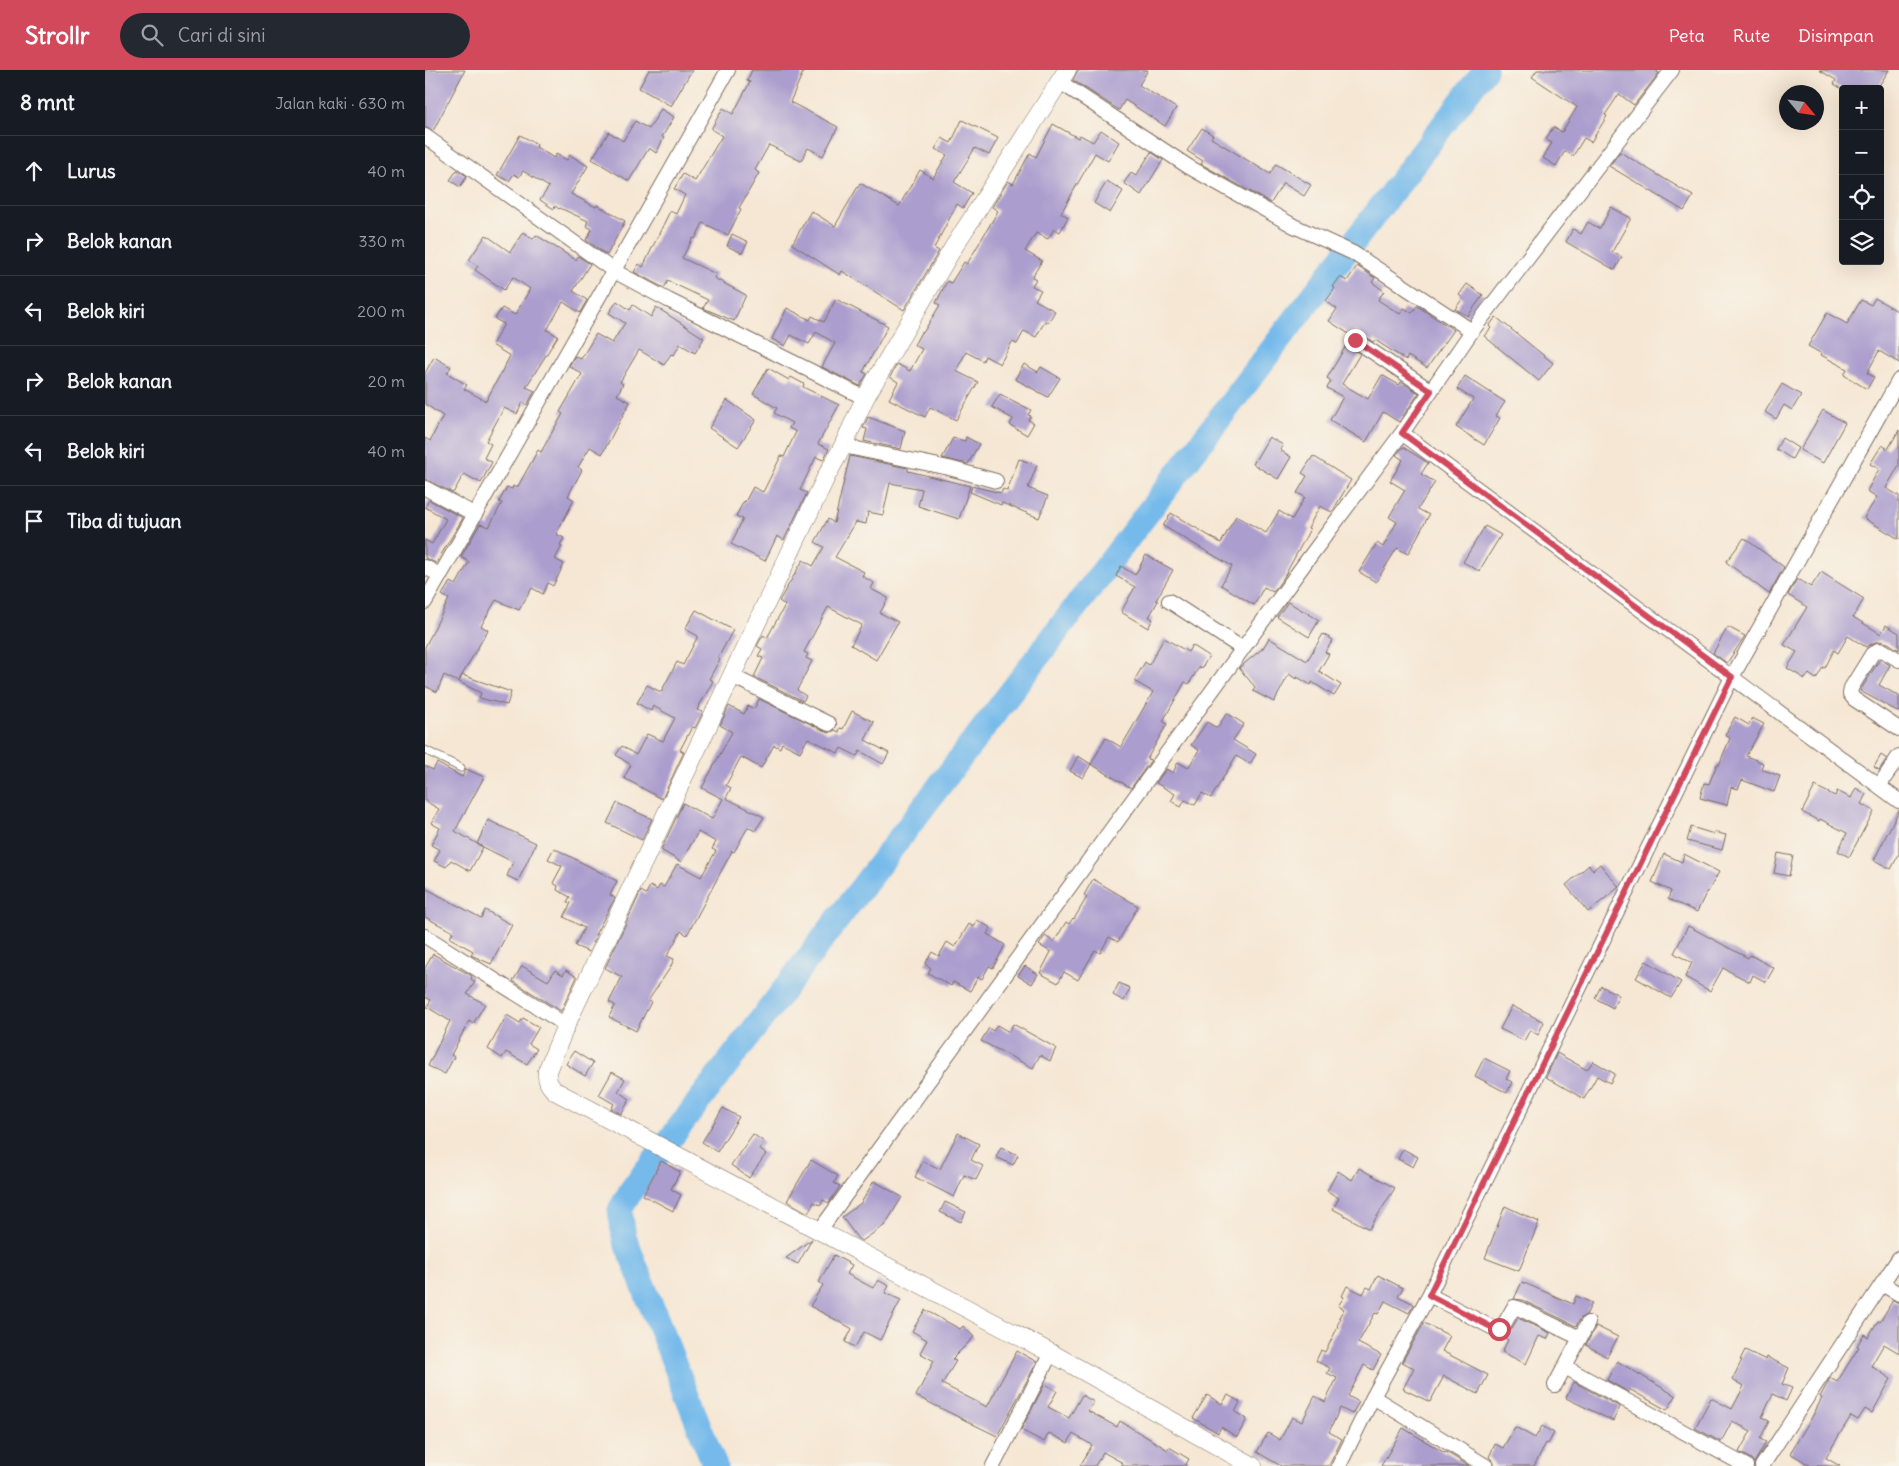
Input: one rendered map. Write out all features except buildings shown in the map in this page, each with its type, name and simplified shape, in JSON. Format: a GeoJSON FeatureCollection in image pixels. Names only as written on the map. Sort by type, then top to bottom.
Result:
{"type":"FeatureCollection","features":[{"type":"Feature","properties":{"kind":"street"},"geometry":{"type":"LineString","coordinates":[[425,602],[728,70]]}},
{"type":"Feature","properties":{"kind":"street"},"geometry":{"type":"LineString","coordinates":[[819,1230],[1402,433],[1472,331],[1672,70]]}},
{"type":"Feature","properties":{"kind":"street"},"geometry":{"type":"LineString","coordinates":[[1253,1466],[1051,1353],[555,1091],[551,1087],[547,1071],[566,1025],[865,398],[953,248],[1063,76],[1189,167],[1263,211],[1353,253],[1472,331]]}},
{"type":"Feature","properties":{"kind":"street"},"geometry":{"type":"LineString","coordinates":[[425,136],[614,270],[668,300],[865,398]]}},
{"type":"Feature","properties":{"kind":"street"},"geometry":{"type":"LineString","coordinates":[[1355,340],[1431,391]]}},
{"type":"Feature","properties":{"kind":"street"},"geometry":{"type":"LineString","coordinates":[[1339,1466],[1373,1397],[1429,1295],[1732,677],[1899,380]]}},
{"type":"Feature","properties":{"kind":"street"},"geometry":{"type":"LineString","coordinates":[[1402,433],[1899,801]]}},
{"type":"Feature","properties":{"kind":"street"},"geometry":{"type":"LineString","coordinates":[[843,446],[949,468],[997,481]]}},
{"type":"Feature","properties":{"kind":"street"},"geometry":{"type":"LineString","coordinates":[[425,488],[474,514]]}},
{"type":"Feature","properties":{"kind":"street"},"geometry":{"type":"LineString","coordinates":[[425,567],[440,575]]}},
{"type":"Feature","properties":{"kind":"street"},"geometry":{"type":"LineString","coordinates":[[1169,601],[1243,649]]}},
{"type":"Feature","properties":{"kind":"street"},"geometry":{"type":"LineString","coordinates":[[1899,660],[1884,651],[1878,650],[1872,654],[1851,688],[1850,694],[1854,699],[1899,729]]}},
{"type":"Feature","properties":{"kind":"street"},"geometry":{"type":"LineString","coordinates":[[732,676],[829,724]]}},
{"type":"Feature","properties":{"kind":"street"},"geometry":{"type":"LineString","coordinates":[[1879,786],[1899,756]]}},
{"type":"Feature","properties":{"kind":"street"},"geometry":{"type":"LineString","coordinates":[[425,936],[566,1025]]}},
{"type":"Feature","properties":{"kind":"street"},"geometry":{"type":"LineString","coordinates":[[1762,1466],[1899,1258]]}},
{"type":"Feature","properties":{"kind":"street"},"geometry":{"type":"LineString","coordinates":[[1882,1284],[1899,1294]]}},
{"type":"Feature","properties":{"kind":"street"},"geometry":{"type":"LineString","coordinates":[[1429,1295],[1495,1329],[1503,1326],[1514,1307],[1580,1338]]}},
{"type":"Feature","properties":{"kind":"street"},"geometry":{"type":"LineString","coordinates":[[1555,1385],[1588,1323]]}},
{"type":"Feature","properties":{"kind":"street"},"geometry":{"type":"LineString","coordinates":[[993,1466],[1051,1353]]}},
{"type":"Feature","properties":{"kind":"street"},"geometry":{"type":"LineString","coordinates":[[1565,1368],[1746,1466]]}},
{"type":"Feature","properties":{"kind":"street"},"geometry":{"type":"LineString","coordinates":[[1373,1397],[1486,1466]]}},
{"type":"Feature","properties":{"kind":"lane"},"geometry":{"type":"LineString","coordinates":[[425,750],[461,768]]}},
{"type":"Feature","properties":{"kind":"waterway"},"geometry":{"type":"LineString","coordinates":[[715,1466],[624,1237],[620,1210],[632,1189],[1485,70]]}},
{"type":"Feature","properties":{"kind":"route"},"geometry":{"type":"LineString","coordinates":[[1355,340],[1431,391],[1402,433],[1732,677],[1429,1295],[1495,1329],[1499,1329]]}}]}
